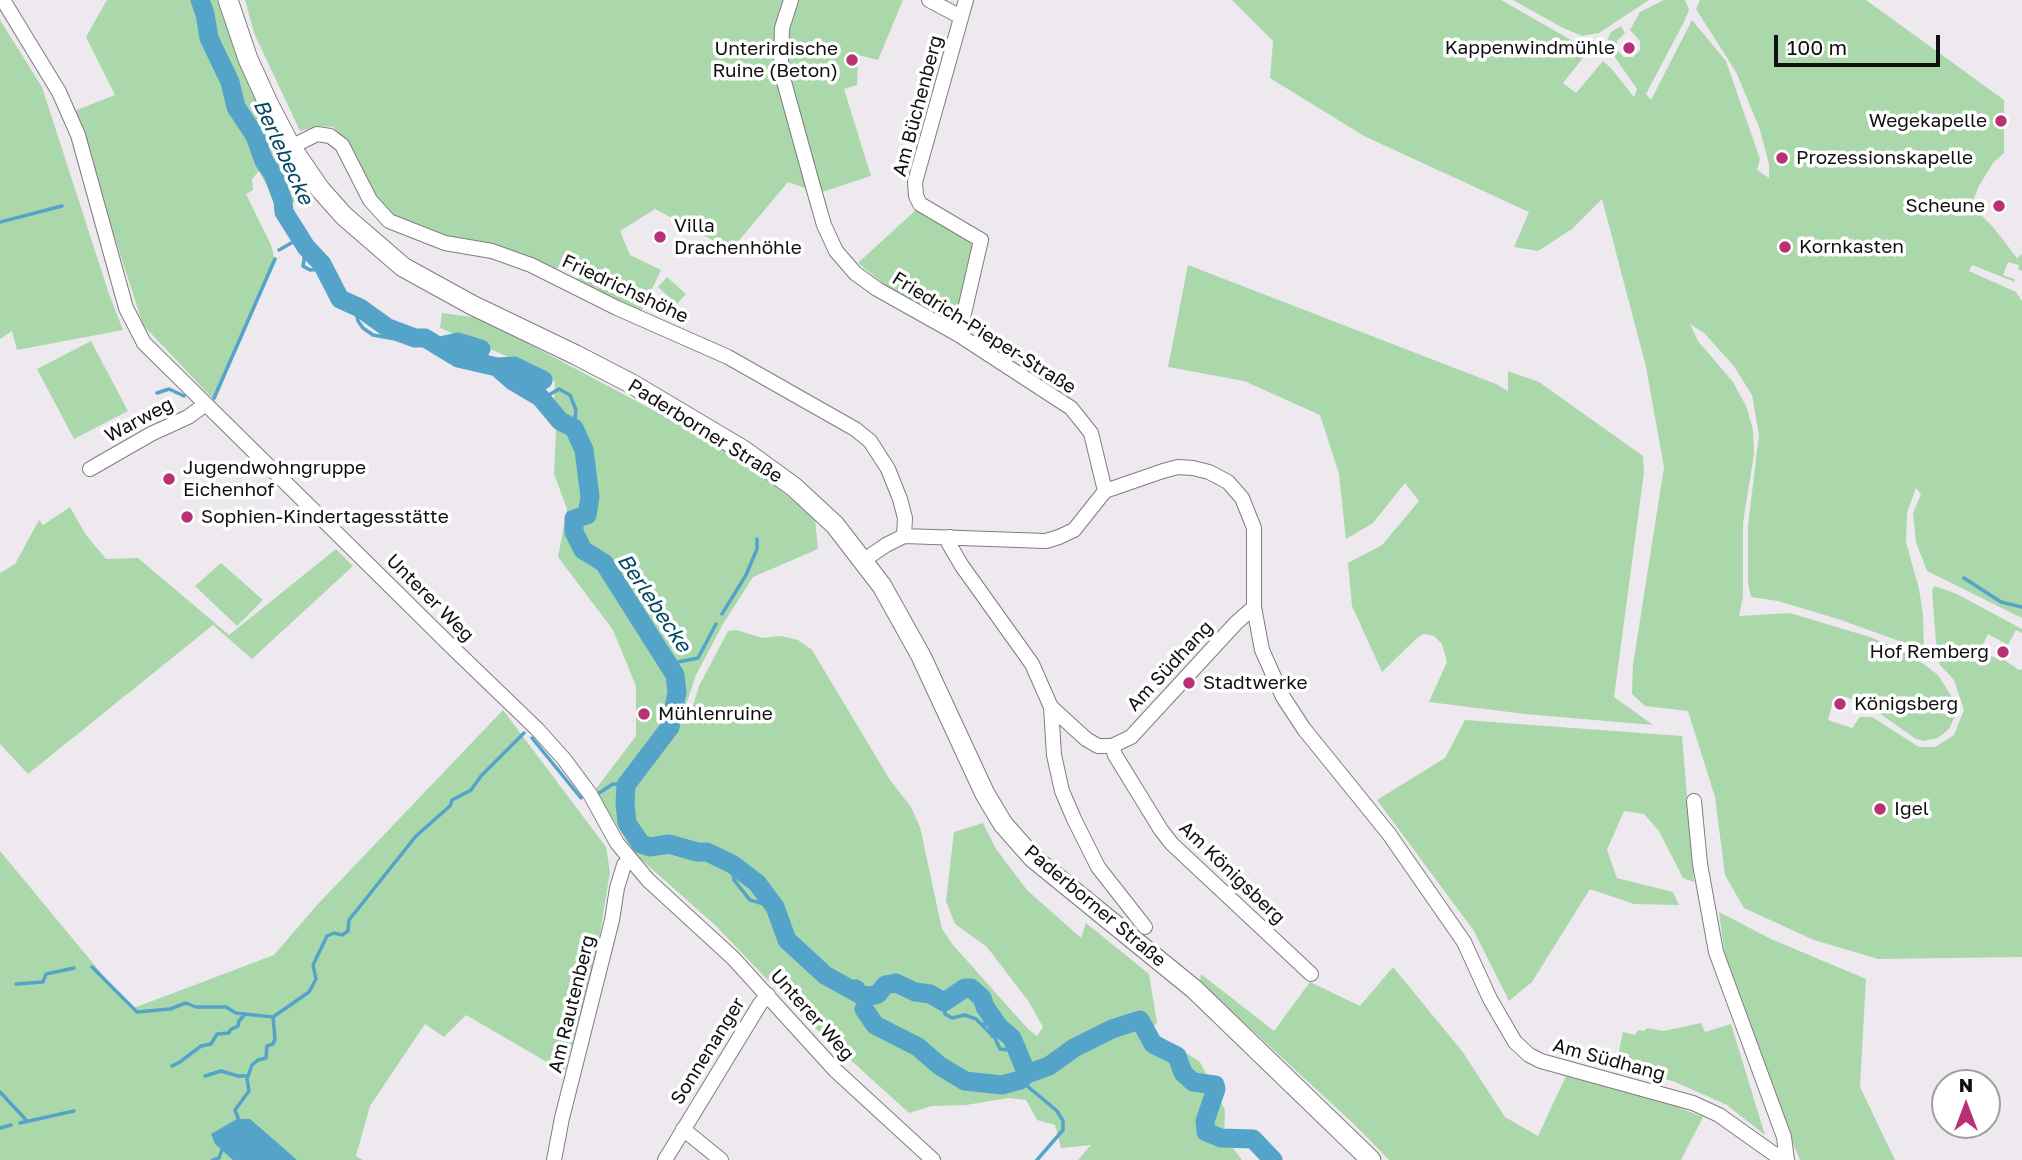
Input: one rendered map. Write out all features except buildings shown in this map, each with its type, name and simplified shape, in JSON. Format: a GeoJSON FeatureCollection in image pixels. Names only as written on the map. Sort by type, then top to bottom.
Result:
{"type":"FeatureCollection","features":[{"type":"Feature","properties":{"kind":"main road","name":"Paderborner Straße"},"geometry":{"type":"LineString","coordinates":[[228,0],[248,59],[291,147],[320,189],[344,216],[403,267],[460,299],[610,372],[743,450],[794,487],[835,525],[864,560],[903,621],[985,794],[1011,832],[1041,866],[1194,989],[1371,1160]]}},
{"type":"Feature","properties":{"kind":"street","name":"Unterer Weg"},"geometry":{"type":"LineString","coordinates":[[2,0],[59,92],[78,135],[120,289],[133,324],[144,342],[537,729],[590,794],[629,860],[672,904],[733,958],[835,1070],[933,1160]]}},
{"type":"Feature","properties":{"kind":"street","name":"Friedrich-Pieper-Straße"},"geometry":{"type":"LineString","coordinates":[[791,0],[782,28],[783,78],[824,225],[836,251],[855,273],[877,289],[959,335],[1071,408],[1091,433],[1105,491]]}},
{"type":"Feature","properties":{"kind":"street","name":"Am Büchenberg"},"geometry":{"type":"LineString","coordinates":[[929,0],[961,17]]}},
{"type":"Feature","properties":{"kind":"street","name":"Am Büchenberg"},"geometry":{"type":"LineString","coordinates":[[959,335],[981,240],[920,204],[916,196],[915,182],[966,0]]}},
{"type":"Feature","properties":{"kind":"street","name":"Friedrichshöhe"},"geometry":{"type":"LineString","coordinates":[[291,147],[317,134],[330,136],[342,145],[370,200],[388,221],[445,243],[492,251],[531,265],[627,313],[728,357],[855,429],[870,441],[888,469],[901,499],[905,518],[904,536]]}},
{"type":"Feature","properties":{"kind":"street","name":"Warweg"},"geometry":{"type":"LineString","coordinates":[[90,468],[188,417],[205,404]]}},
{"type":"Feature","properties":{"kind":"street","name":"Am Südhang"},"geometry":{"type":"LineString","coordinates":[[1105,491],[1178,467],[1209,472],[1228,482],[1242,498],[1254,528],[1254,607],[1262,650],[1283,697],[1304,729],[1389,834],[1464,942],[1490,999],[1514,1042],[1541,1061],[1693,1103],[1719,1115],[1774,1154],[1786,1158],[1784,1137],[1716,952],[1700,864],[1694,801]]}},
{"type":"Feature","properties":{"kind":"street"},"geometry":{"type":"LineString","coordinates":[[864,560],[904,536],[1046,541],[1073,530],[1105,491]]}},
{"type":"Feature","properties":{"kind":"street"},"geometry":{"type":"LineString","coordinates":[[950,537],[949,544],[962,566],[1032,664],[1051,707],[1054,755],[1062,791],[1074,819],[1098,867],[1145,927]]}},
{"type":"Feature","properties":{"kind":"street","name":"Am Südhang"},"geometry":{"type":"LineString","coordinates":[[1112,746],[1131,737],[1254,607]]}},
{"type":"Feature","properties":{"kind":"street"},"geometry":{"type":"LineString","coordinates":[[1051,707],[1086,739],[1098,746],[1112,746]]}},
{"type":"Feature","properties":{"kind":"street","name":"Am Königsberg"},"geometry":{"type":"LineString","coordinates":[[1112,746],[1154,820],[1172,844],[1311,974]]}},
{"type":"Feature","properties":{"kind":"street","name":"Am Rautenberg"},"geometry":{"type":"LineString","coordinates":[[554,1160],[612,920],[617,888],[624,865],[629,860]]}},
{"type":"Feature","properties":{"kind":"street","name":"Sonnenanger"},"geometry":{"type":"LineString","coordinates":[[665,1160],[768,995]]}},
{"type":"Feature","properties":{"kind":"street","name":"Sonnenanger"},"geometry":{"type":"LineString","coordinates":[[683,1129],[722,1160]]}},
{"type":"Feature","properties":{"kind":"green space"},"geometry":{"type":"Polygon","coordinates":[[[107,0],[217,0],[254,96],[278,142],[315,196],[278,207],[259,171],[252,179],[253,190],[246,194],[271,245],[275,261],[215,401],[143,325],[74,111],[115,95],[86,37],[107,0]]]}},
{"type":"Feature","properties":{"kind":"green space"},"geometry":{"type":"Polygon","coordinates":[[[245,0],[903,0],[878,60],[858,55],[857,85],[844,89],[871,176],[819,193],[788,182],[731,250],[655,209],[620,231],[630,255],[661,270],[641,312],[576,282],[579,274],[577,256],[554,270],[434,237],[369,209],[343,137],[333,127],[320,126],[300,131],[254,33],[245,0]]]}},
{"type":"Feature","properties":{"kind":"green space"},"geometry":{"type":"Polygon","coordinates":[[[1232,0],[1501,0],[1587,49],[1587,53],[1563,83],[1576,93],[1603,61],[1634,97],[1637,89],[1607,46],[1611,32],[1621,26],[1625,33],[1617,41],[1617,50],[1624,57],[1633,57],[1640,50],[1640,41],[1630,30],[1640,12],[1664,0],[1685,0],[1689,10],[1646,94],[1651,100],[1692,20],[1726,61],[1760,159],[1757,170],[1769,178],[1769,164],[1759,127],[1736,72],[1696,9],[1700,0],[1866,0],[2004,100],[2004,153],[1993,163],[1969,210],[1979,213],[1993,227],[2017,258],[2022,254],[2022,271],[2018,269],[2019,265],[2008,262],[2003,275],[2015,282],[1972,265],[1969,271],[2016,292],[2022,301],[2022,618],[1927,571],[1916,542],[1913,513],[1921,494],[1916,488],[1907,513],[1906,542],[1919,589],[1924,650],[1841,620],[1778,601],[1751,597],[1748,583],[1748,525],[1759,435],[1752,395],[1733,365],[1704,333],[1690,324],[1698,341],[1733,382],[1747,408],[1753,430],[1754,454],[1743,523],[1743,597],[1739,616],[1790,613],[1870,637],[1909,653],[1938,675],[1959,708],[1949,729],[1938,738],[1924,741],[1916,739],[1869,706],[1846,697],[1837,698],[1833,702],[1828,720],[1852,728],[1860,717],[1872,717],[1919,747],[1935,747],[1954,735],[1964,710],[1954,680],[1940,665],[1937,657],[1932,590],[1935,586],[1957,594],[2022,629],[2022,633],[2016,630],[2008,645],[1988,634],[1980,650],[2001,661],[2003,659],[2019,670],[2022,669],[2022,957],[1878,959],[1814,940],[1744,908],[1725,875],[1715,797],[1688,711],[1645,706],[1632,694],[1633,665],[1664,467],[1646,367],[1602,199],[1572,229],[1538,251],[1514,247],[1529,212],[1364,136],[1270,78],[1273,41],[1232,0]]]}},
{"type":"Feature","properties":{"kind":"green space"},"geometry":{"type":"Polygon","coordinates":[[[1513,0],[1649,0],[1599,33],[1582,36],[1513,0]]]}},
{"type":"Feature","properties":{"kind":"green space"},"geometry":{"type":"Polygon","coordinates":[[[0,20],[42,87],[123,330],[17,350],[12,331],[0,339],[0,20]]]}},
{"type":"Feature","properties":{"kind":"green space"},"geometry":{"type":"Polygon","coordinates":[[[918,208],[965,236],[976,249],[956,325],[951,326],[902,298],[858,263],[918,208]]]}},
{"type":"Feature","properties":{"kind":"green space"},"geometry":{"type":"Polygon","coordinates":[[[1188,265],[1496,384],[1508,391],[1508,371],[1539,382],[1643,456],[1644,472],[1614,697],[1653,725],[1525,714],[1429,702],[1447,662],[1442,644],[1434,636],[1424,634],[1382,672],[1352,606],[1348,563],[1382,545],[1419,501],[1405,483],[1373,523],[1346,539],[1339,474],[1320,415],[1244,381],[1168,367],[1188,265]]]}},
{"type":"Feature","properties":{"kind":"green space"},"geometry":{"type":"Polygon","coordinates":[[[667,277],[686,294],[677,304],[658,287],[667,277]]]}},
{"type":"Feature","properties":{"kind":"green space"},"geometry":{"type":"Polygon","coordinates":[[[442,313],[480,318],[717,444],[778,488],[815,519],[818,549],[753,577],[723,624],[696,675],[686,705],[692,709],[699,686],[728,631],[737,630],[762,638],[781,636],[798,640],[812,650],[890,780],[911,807],[920,827],[942,929],[953,945],[1037,1036],[1043,1027],[1029,1002],[987,947],[955,924],[946,901],[954,832],[983,823],[996,849],[1027,890],[1081,938],[1086,923],[1149,974],[1157,1022],[1151,1030],[1200,1062],[1225,1110],[1224,1136],[1242,1160],[1078,1160],[1091,1145],[1061,1148],[1055,1125],[1037,1120],[1026,1100],[1009,1098],[966,1105],[932,1106],[909,1113],[803,1017],[716,926],[634,853],[595,790],[636,736],[636,686],[613,630],[558,557],[567,509],[554,474],[557,410],[554,401],[555,382],[542,371],[440,328],[442,313]]]}},
{"type":"Feature","properties":{"kind":"green space"},"geometry":{"type":"Polygon","coordinates":[[[91,341],[128,411],[74,439],[37,369],[91,341]]]}},
{"type":"Feature","properties":{"kind":"green space"},"geometry":{"type":"Polygon","coordinates":[[[70,507],[86,535],[106,559],[138,558],[229,635],[336,549],[353,566],[252,659],[213,625],[28,774],[0,744],[0,573],[15,564],[39,520],[43,525],[70,507]]]}},
{"type":"Feature","properties":{"kind":"green space"},"geometry":{"type":"Polygon","coordinates":[[[221,563],[263,600],[237,626],[195,586],[221,563]]]}},
{"type":"Feature","properties":{"kind":"green space"},"geometry":{"type":"Polygon","coordinates":[[[503,710],[606,847],[610,872],[593,976],[564,1072],[466,1015],[444,1037],[425,1024],[370,1106],[356,1156],[363,1160],[0,1160],[0,851],[131,1009],[274,955],[317,905],[503,710]]]}},
{"type":"Feature","properties":{"kind":"green space"},"geometry":{"type":"Polygon","coordinates":[[[1465,720],[1682,736],[1694,882],[1683,878],[1659,831],[1644,814],[1624,811],[1607,850],[1617,878],[1673,892],[1679,905],[1634,904],[1590,889],[1532,982],[1509,1001],[1474,931],[1377,800],[1445,758],[1465,720]]]}},
{"type":"Feature","properties":{"kind":"green space"},"geometry":{"type":"Polygon","coordinates":[[[1719,912],[1771,939],[1866,979],[1860,1087],[1895,1160],[1800,1160],[1781,1116],[1725,958],[1719,912]]]}},
{"type":"Feature","properties":{"kind":"green space"},"geometry":{"type":"Polygon","coordinates":[[[1393,967],[1462,1051],[1505,1117],[1538,1136],[1566,1076],[1673,1105],[1703,1117],[1681,1160],[1389,1160],[1356,1126],[1200,982],[1201,974],[1274,1031],[1310,982],[1360,1006],[1393,967]]]}},
{"type":"Feature","properties":{"kind":"green space"},"geometry":{"type":"Polygon","coordinates":[[[1701,1023],[1705,1032],[1731,1024],[1765,1135],[1727,1105],[1673,1081],[1615,1069],[1623,1032],[1635,1035],[1638,1030],[1644,1031],[1647,1028],[1664,1031],[1701,1023]]]}},
{"type":"Feature","properties":{"kind":"water"},"geometry":{"type":"Polygon","coordinates":[[[237,1119],[250,1119],[297,1160],[233,1160],[215,1144],[211,1134],[237,1119]]]}},
{"type":"Feature","properties":{"kind":"waterway","name":"Berlebecke"},"geometry":{"type":"LineString","coordinates":[[200,0],[209,38],[230,82],[236,107],[255,136],[264,161],[273,174],[284,212],[306,247],[322,264],[340,299],[360,308],[388,328],[415,338],[425,338],[458,358],[497,367],[513,381],[540,397],[560,421],[574,428],[584,450],[590,497],[587,515],[574,519],[574,532],[583,550],[604,563],[675,675],[677,692],[670,727],[626,785],[627,823],[641,844],[650,847],[669,844],[707,852],[732,864],[757,883],[775,907],[787,940],[825,975],[859,994],[878,994],[885,985],[896,983],[915,992],[930,994],[944,1002],[965,988],[971,988],[982,998],[999,1027],[1012,1038],[1027,1074]]}},
{"type":"Feature","properties":{"kind":"waterway"},"geometry":{"type":"LineString","coordinates":[[0,222],[62,206]]}},
{"type":"Feature","properties":{"kind":"waterway"},"geometry":{"type":"LineString","coordinates":[[279,250],[300,238]]}},
{"type":"Feature","properties":{"kind":"waterway"},"geometry":{"type":"LineString","coordinates":[[306,247],[303,266],[310,270],[324,269]]}},
{"type":"Feature","properties":{"kind":"waterway"},"geometry":{"type":"LineString","coordinates":[[214,398],[275,259]]}},
{"type":"Feature","properties":{"kind":"waterway"},"geometry":{"type":"LineString","coordinates":[[355,307],[358,321],[373,335],[401,340],[415,338]]}},
{"type":"Feature","properties":{"kind":"waterway"},"geometry":{"type":"LineString","coordinates":[[440,346],[458,342],[481,349]]}},
{"type":"Feature","properties":{"kind":"waterway"},"geometry":{"type":"LineString","coordinates":[[497,367],[514,366],[543,380]]}},
{"type":"Feature","properties":{"kind":"waterway"},"geometry":{"type":"LineString","coordinates":[[157,393],[169,389],[184,396]]}},
{"type":"Feature","properties":{"kind":"waterway","name":"Berlebecke"},"geometry":{"type":"LineString","coordinates":[[540,397],[559,389],[570,395],[576,410],[574,428]]}},
{"type":"Feature","properties":{"kind":"waterway"},"geometry":{"type":"LineString","coordinates":[[722,614],[746,575],[757,549],[757,539]]}},
{"type":"Feature","properties":{"kind":"waterway"},"geometry":{"type":"LineString","coordinates":[[1964,578],[2001,602],[2022,607]]}},
{"type":"Feature","properties":{"kind":"waterway"},"geometry":{"type":"LineString","coordinates":[[668,664],[698,658],[716,624]]}},
{"type":"Feature","properties":{"kind":"waterway"},"geometry":{"type":"LineString","coordinates":[[240,1123],[235,1110],[249,1091],[247,1079],[252,1065],[266,1058],[267,1046],[273,1044],[273,1017],[309,992],[316,979],[313,965],[327,936],[334,933],[342,935],[348,931],[349,920],[416,836],[450,806],[452,800],[471,790],[481,776],[524,733]]}},
{"type":"Feature","properties":{"kind":"waterway"},"geometry":{"type":"LineString","coordinates":[[532,738],[581,798]]}},
{"type":"Feature","properties":{"kind":"waterway"},"geometry":{"type":"LineString","coordinates":[[599,793],[613,784],[626,785]]}},
{"type":"Feature","properties":{"kind":"waterway"},"geometry":{"type":"LineString","coordinates":[[732,864],[734,880],[750,900],[775,907]]}},
{"type":"Feature","properties":{"kind":"waterway"},"geometry":{"type":"LineString","coordinates":[[92,967],[137,1012],[170,1009],[186,1003],[196,1007],[226,1007],[236,1013],[245,1014]]}},
{"type":"Feature","properties":{"kind":"waterway"},"geometry":{"type":"LineString","coordinates":[[16,984],[43,982],[46,974],[74,968]]}},
{"type":"Feature","properties":{"kind":"waterway"},"geometry":{"type":"LineString","coordinates":[[841,983],[857,981],[862,984],[863,995]]}},
{"type":"Feature","properties":{"kind":"waterway"},"geometry":{"type":"LineString","coordinates":[[944,1002],[945,1014],[952,1018],[965,1015],[976,1019],[995,1038],[1000,1049],[1017,1051]]}},
{"type":"Feature","properties":{"kind":"waterway","name":"Berlebecke"},"geometry":{"type":"LineString","coordinates":[[864,1009],[875,1025],[918,1047],[940,1066],[965,1081],[1002,1085],[1020,1080],[1027,1074],[1049,1066],[1074,1048],[1112,1029],[1140,1020],[1153,1044],[1177,1056],[1183,1073],[1193,1082],[1215,1085],[1205,1121],[1206,1132],[1221,1138],[1253,1139],[1273,1160]]}},
{"type":"Feature","properties":{"kind":"waterway"},"geometry":{"type":"LineString","coordinates":[[984,1025],[988,1012]]}},
{"type":"Feature","properties":{"kind":"waterway"},"geometry":{"type":"LineString","coordinates":[[172,1066],[201,1046],[211,1044],[217,1034],[229,1033],[238,1026],[245,1014],[273,1017]]}},
{"type":"Feature","properties":{"kind":"waterway"},"geometry":{"type":"LineString","coordinates":[[992,1036],[1002,1030]]}},
{"type":"Feature","properties":{"kind":"waterway"},"geometry":{"type":"LineString","coordinates":[[205,1076],[221,1071],[247,1076]]}},
{"type":"Feature","properties":{"kind":"waterway"},"geometry":{"type":"LineString","coordinates":[[1020,1080],[1057,1111],[1063,1121],[1063,1130],[1037,1160]]}},
{"type":"Feature","properties":{"kind":"waterway"},"geometry":{"type":"LineString","coordinates":[[0,1092],[27,1121]]}},
{"type":"Feature","properties":{"kind":"waterway"},"geometry":{"type":"LineString","coordinates":[[20,1123],[74,1111]]}},
{"type":"Feature","properties":{"kind":"waterway"},"geometry":{"type":"LineString","coordinates":[[0,1128],[11,1125]]}},
{"type":"Feature","properties":{"kind":"waterway"},"geometry":{"type":"LineString","coordinates":[[213,1160],[219,1158],[223,1147]]}},
{"type":"Feature","properties":{"kind":"place","name":"Kappenwindmühle"},"geometry":{"type":"Point","coordinates":[1629,48]}},
{"type":"Feature","properties":{"kind":"place","name":"Unterirdische Ruine (Beton)"},"geometry":{"type":"Point","coordinates":[852,60]}},
{"type":"Feature","properties":{"kind":"place","name":"Wegekapelle"},"geometry":{"type":"Point","coordinates":[2001,121]}},
{"type":"Feature","properties":{"kind":"place","name":"Prozessionskapelle"},"geometry":{"type":"Point","coordinates":[1782,158]}},
{"type":"Feature","properties":{"kind":"place","name":"Scheune"},"geometry":{"type":"Point","coordinates":[1999,206]}},
{"type":"Feature","properties":{"kind":"place","name":"Villa Drachenhöhle"},"geometry":{"type":"Point","coordinates":[660,237]}},
{"type":"Feature","properties":{"kind":"place","name":"Kornkasten"},"geometry":{"type":"Point","coordinates":[1785,247]}},
{"type":"Feature","properties":{"kind":"place","name":"Jugendwohngruppe Eichenhof"},"geometry":{"type":"Point","coordinates":[169,479]}},
{"type":"Feature","properties":{"kind":"place","name":"Sophien-Kindertagesstätte"},"geometry":{"type":"Point","coordinates":[187,517]}},
{"type":"Feature","properties":{"kind":"place","name":"Hof Remberg"},"geometry":{"type":"Point","coordinates":[2003,652]}},
{"type":"Feature","properties":{"kind":"place","name":"Stadtwerke"},"geometry":{"type":"Point","coordinates":[1189,683]}},
{"type":"Feature","properties":{"kind":"place","name":"Königsberg"},"geometry":{"type":"Point","coordinates":[1840,704]}},
{"type":"Feature","properties":{"kind":"place","name":"Mühlenruine"},"geometry":{"type":"Point","coordinates":[644,714]}},
{"type":"Feature","properties":{"kind":"place","name":"Igel"},"geometry":{"type":"Point","coordinates":[1880,809]}}]}
